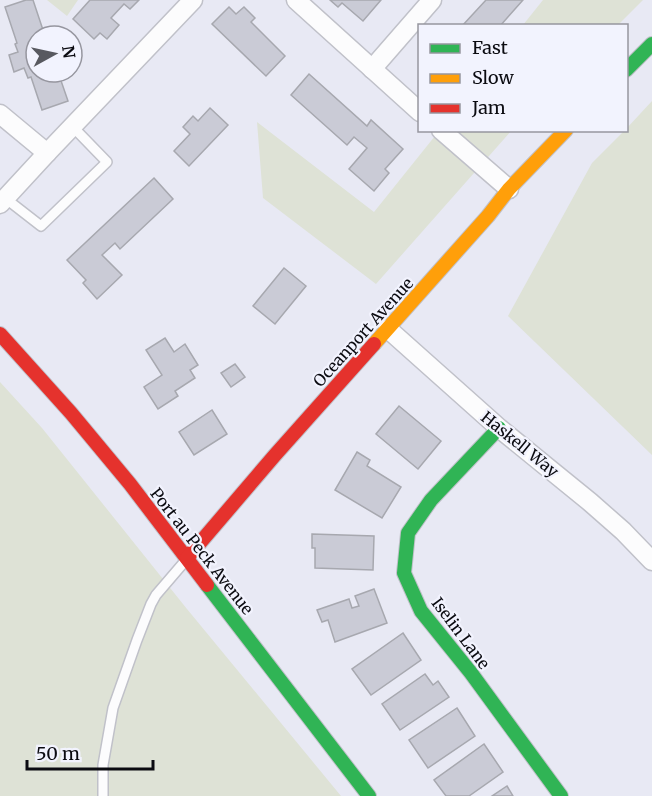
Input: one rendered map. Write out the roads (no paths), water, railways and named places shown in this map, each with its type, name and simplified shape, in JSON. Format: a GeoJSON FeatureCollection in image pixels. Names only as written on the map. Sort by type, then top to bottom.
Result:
{"type":"FeatureCollection","features":[{"type":"Feature","properties":{"kind":"street"},"geometry":{"type":"LineString","coordinates":[[3,201],[194,0]]}},
{"type":"Feature","properties":{"kind":"street"},"geometry":{"type":"LineString","coordinates":[[296,0],[418,110]]}},
{"type":"Feature","properties":{"kind":"street"},"geometry":{"type":"LineString","coordinates":[[372,69],[432,0]]}},
{"type":"Feature","properties":{"kind":"street"},"geometry":{"type":"LineString","coordinates":[[628,69],[652,44]]}},
{"type":"Feature","properties":{"kind":"street"},"geometry":{"type":"LineString","coordinates":[[0,114],[47,153]]}},
{"type":"Feature","properties":{"kind":"street"},"geometry":{"type":"LineString","coordinates":[[443,132],[509,189]]}},
{"type":"Feature","properties":{"kind":"street","name":"Oceanport Avenue"},"geometry":{"type":"LineString","coordinates":[[188,558],[275,455],[488,216],[509,189],[565,132]]}},
{"type":"Feature","properties":{"kind":"street","name":"Haskell Way"},"geometry":{"type":"LineString","coordinates":[[388,329],[499,428],[590,502],[652,561]]}},
{"type":"Feature","properties":{"kind":"street","name":"Port au Peck Avenue"},"geometry":{"type":"LineString","coordinates":[[0,334],[130,484],[369,796]]}},
{"type":"Feature","properties":{"kind":"street","name":"Iselin Lane"},"geometry":{"type":"LineString","coordinates":[[499,428],[431,500],[408,533],[404,573],[421,611],[471,673],[561,796]]}},
{"type":"Feature","properties":{"kind":"lane"},"geometry":{"type":"LineString","coordinates":[[3,201],[41,226],[107,162],[73,127]]}},
{"type":"Feature","properties":{"kind":"lane"},"geometry":{"type":"LineString","coordinates":[[103,796],[103,765],[113,708],[137,640],[151,604],[188,558]]}}]}
